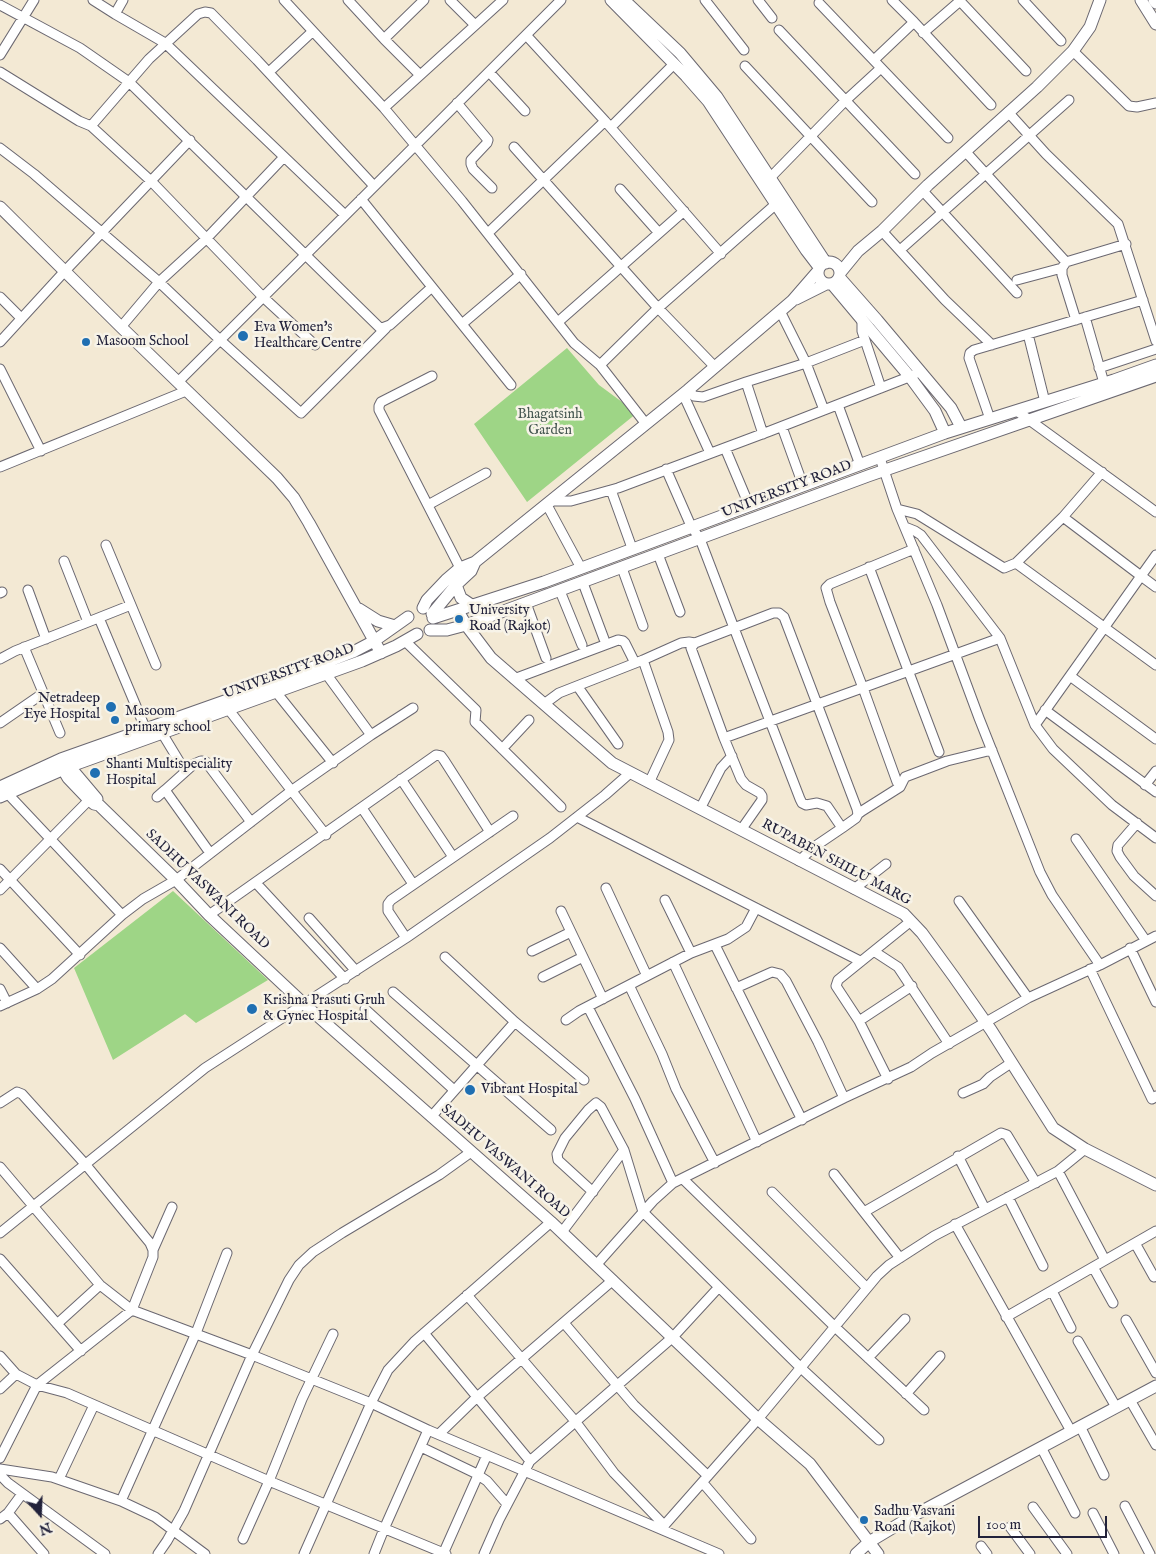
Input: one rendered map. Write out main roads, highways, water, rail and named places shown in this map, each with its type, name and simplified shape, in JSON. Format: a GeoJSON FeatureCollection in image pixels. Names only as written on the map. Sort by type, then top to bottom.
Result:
{"type":"FeatureCollection","features":[{"type":"Feature","properties":{"kind":"place","name":"Eva Women's Healthcare Centre"},"geometry":{"type":"Point","coordinates":[243,336]}},
{"type":"Feature","properties":{"kind":"place","name":"Masoom School"},"geometry":{"type":"Point","coordinates":[86,342]}},
{"type":"Feature","properties":{"kind":"place","name":"University Road (Rajkot)"},"geometry":{"type":"Point","coordinates":[459,619]}},
{"type":"Feature","properties":{"kind":"place","name":"Netradeep Eye Hospital"},"geometry":{"type":"Point","coordinates":[111,707]}},
{"type":"Feature","properties":{"kind":"place","name":"Masoom primary school"},"geometry":{"type":"Point","coordinates":[115,720]}},
{"type":"Feature","properties":{"kind":"place","name":"Shanti Multispeciality Hospital"},"geometry":{"type":"Point","coordinates":[95,773]}},
{"type":"Feature","properties":{"kind":"place","name":"Krishna Prasuti Gruh & Gynec Hospital"},"geometry":{"type":"Point","coordinates":[252,1009]}},
{"type":"Feature","properties":{"kind":"place","name":"Vibrant Hospital"},"geometry":{"type":"Point","coordinates":[470,1090]}},
{"type":"Feature","properties":{"kind":"place","name":"Sadhu Vasvani Road (Rajkot)"},"geometry":{"type":"Point","coordinates":[864,1520]}},
{"type":"Feature","properties":{"kind":"park label","name":"Bhagatsinh Garden"},"geometry":{"type":"Point","coordinates":[550,424]}}]}
